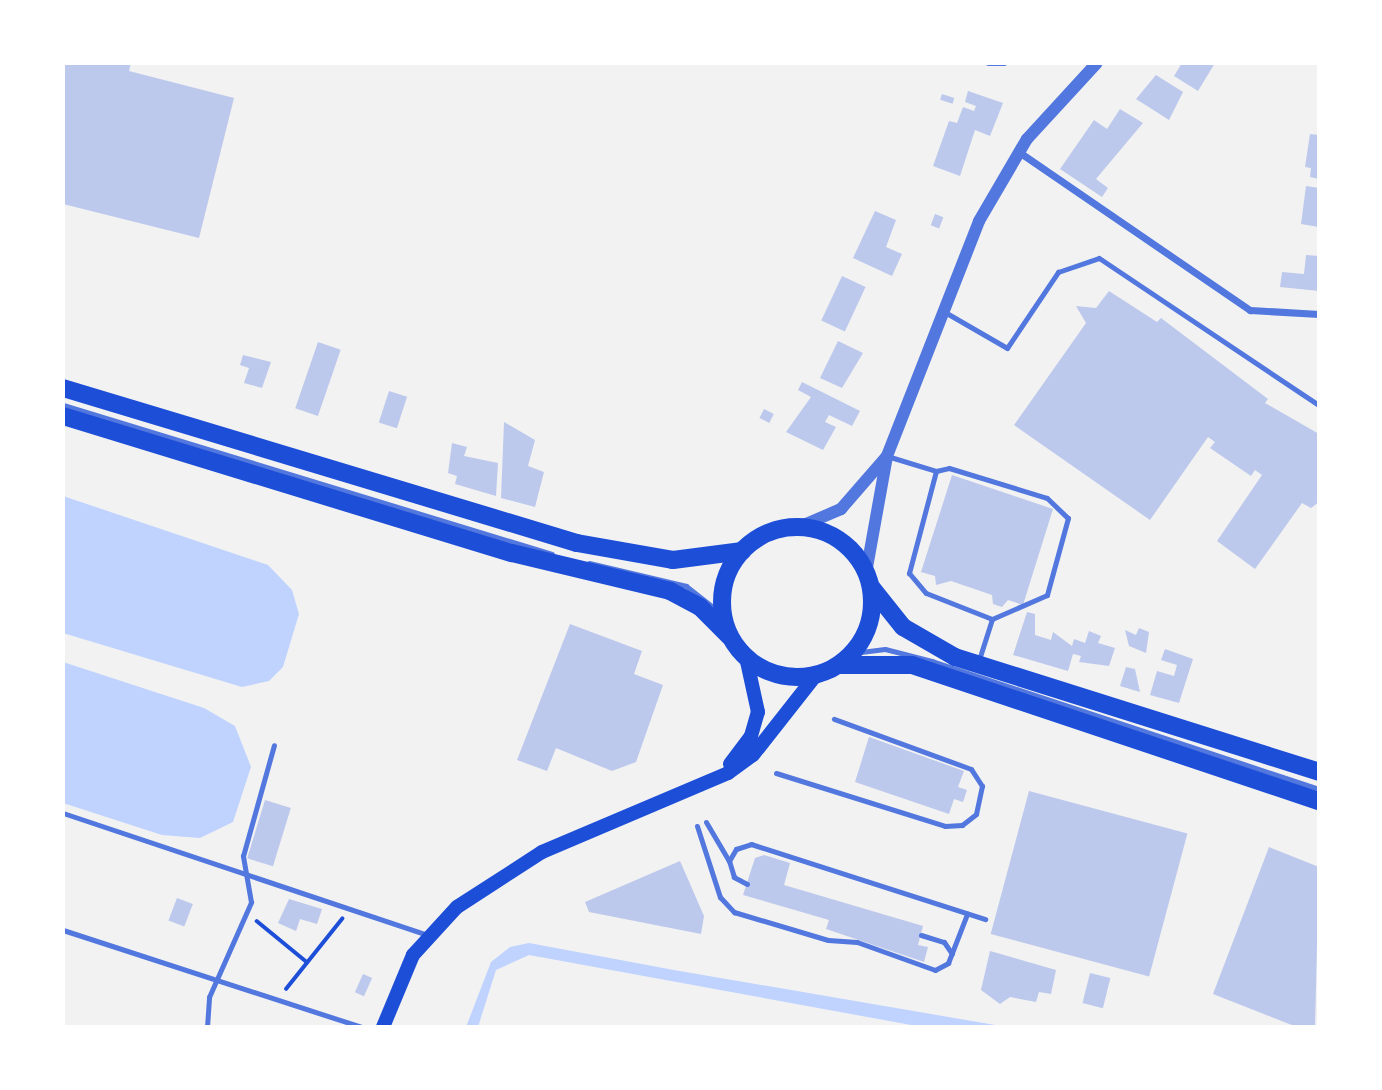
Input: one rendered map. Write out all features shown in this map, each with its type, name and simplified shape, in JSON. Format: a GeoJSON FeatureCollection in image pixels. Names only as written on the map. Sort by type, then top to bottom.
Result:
{"type":"FeatureCollection","features":[{"type":"Feature","properties":{"kind":"main road"},"geometry":{"type":"LineString","coordinates":[[63,388],[577,543],[673,560],[741,551]]}},
{"type":"Feature","properties":{"kind":"main road"},"geometry":{"type":"LineString","coordinates":[[63,416],[512,553],[670,591],[700,607],[746,657],[758,697],[756,724],[744,750],[705,785]]}},
{"type":"Feature","properties":{"kind":"main road"},"geometry":{"type":"LineString","coordinates":[[730,637],[723,615],[726,576],[741,551],[767,533],[799,527],[839,540],[915,636],[977,666],[1219,735],[1319,772]]}},
{"type":"Feature","properties":{"kind":"main road"},"geometry":{"type":"LineString","coordinates":[[746,657],[779,675],[816,675],[839,665],[853,653],[871,617],[868,580]]}},
{"type":"Feature","properties":{"kind":"main road"},"geometry":{"type":"LineString","coordinates":[[839,665],[912,665],[1319,801]]}},
{"type":"Feature","properties":{"kind":"main road"},"geometry":{"type":"LineString","coordinates":[[383,1027],[405,970],[428,935],[474,892],[520,863],[705,785],[753,755],[816,675]]}},
{"type":"Feature","properties":{"kind":"street"},"geometry":{"type":"LineString","coordinates":[[868,580],[887,456],[979,221],[1018,151],[1097,63]]}},
{"type":"Feature","properties":{"kind":"street"},"geometry":{"type":"LineString","coordinates":[[1018,151],[1250,310],[1319,314]]}},
{"type":"Feature","properties":{"kind":"street"},"geometry":{"type":"LineString","coordinates":[[799,527],[841,509],[887,456]]}},
{"type":"Feature","properties":{"kind":"lane"},"geometry":{"type":"LineString","coordinates":[[988,63],[1004,63]]}},
{"type":"Feature","properties":{"kind":"lane"},"geometry":{"type":"LineString","coordinates":[[943,311],[1007,348],[1058,272],[1099,258],[1319,405]]}},
{"type":"Feature","properties":{"kind":"lane"},"geometry":{"type":"LineString","coordinates":[[63,405],[557,556],[666,579],[697,592],[723,615]]}},
{"type":"Feature","properties":{"kind":"lane"},"geometry":{"type":"LineString","coordinates":[[887,456],[936,471],[949,468],[1047,498],[1068,518],[1047,595],[992,619],[926,593],[909,573],[936,471]]}},
{"type":"Feature","properties":{"kind":"lane"},"geometry":{"type":"LineString","coordinates":[[977,666],[992,619]]}},
{"type":"Feature","properties":{"kind":"lane"},"geometry":{"type":"LineString","coordinates":[[853,653],[885,649],[932,661],[1319,789]]}},
{"type":"Feature","properties":{"kind":"lane"},"geometry":{"type":"LineString","coordinates":[[776,773],[945,825],[962,825],[976,814],[982,786],[971,769],[834,719]]}},
{"type":"Feature","properties":{"kind":"lane"},"geometry":{"type":"LineString","coordinates":[[207,1027],[216,980],[247,913],[248,875],[243,856],[274,745]]}},
{"type":"Feature","properties":{"kind":"lane"},"geometry":{"type":"LineString","coordinates":[[63,813],[428,935]]}},
{"type":"Feature","properties":{"kind":"lane"},"geometry":{"type":"LineString","coordinates":[[706,822],[729,861],[734,877],[747,884]]}},
{"type":"Feature","properties":{"kind":"lane"},"geometry":{"type":"LineString","coordinates":[[697,826],[730,910],[828,940],[864,944],[930,970],[946,967],[967,914]]}},
{"type":"Feature","properties":{"kind":"lane"},"geometry":{"type":"LineString","coordinates":[[729,861],[736,849],[756,845],[985,919]]}},
{"type":"Feature","properties":{"kind":"lane"},"geometry":{"type":"LineString","coordinates":[[63,930],[361,1027]]}},
{"type":"Feature","properties":{"kind":"lane"},"geometry":{"type":"LineString","coordinates":[[921,935],[944,942],[952,954]]}},
{"type":"Feature","properties":{"kind":"path"},"geometry":{"type":"LineString","coordinates":[[281,1001],[307,962],[350,909]]}},
{"type":"Feature","properties":{"kind":"path"},"geometry":{"type":"LineString","coordinates":[[247,913],[307,962]]}},
{"type":"Feature","properties":{"kind":"water"},"geometry":{"type":"Polygon","coordinates":[[[63,496],[268,565],[292,590],[299,614],[283,667],[269,681],[242,687],[63,633],[63,496]]]}},
{"type":"Feature","properties":{"kind":"water"},"geometry":{"type":"Polygon","coordinates":[[[63,662],[204,708],[235,726],[251,767],[233,822],[200,838],[162,835],[63,803],[63,662]]]}},
{"type":"Feature","properties":{"kind":"water"},"geometry":{"type":"Polygon","coordinates":[[[529,943],[1007,1027],[922,1027],[529,955],[496,970],[478,1027],[466,1027],[491,962],[510,947],[529,943]]]}},
{"type":"Feature","properties":{"kind":"building"},"geometry":{"type":"Polygon","coordinates":[[[63,63],[131,63],[129,71],[234,98],[199,238],[63,204],[63,63]]]}},
{"type":"Feature","properties":{"kind":"building"},"geometry":{"type":"Polygon","coordinates":[[[1182,63],[1215,63],[1198,91],[1174,76],[1182,63]]]}},
{"type":"Feature","properties":{"kind":"building"},"geometry":{"type":"Polygon","coordinates":[[[1156,75],[1183,92],[1169,120],[1136,99],[1156,75]]]}},
{"type":"Feature","properties":{"kind":"building"},"geometry":{"type":"Polygon","coordinates":[[[968,91],[1003,103],[990,136],[975,130],[960,176],[933,166],[949,121],[957,123],[963,107],[974,111],[976,106],[965,102],[968,91]]]}},
{"type":"Feature","properties":{"kind":"building"},"geometry":{"type":"Polygon","coordinates":[[[942,94],[954,98],[953,104],[940,100],[942,94]]]}},
{"type":"Feature","properties":{"kind":"building"},"geometry":{"type":"Polygon","coordinates":[[[1120,109],[1143,123],[1096,179],[1108,188],[1102,197],[1060,169],[1094,120],[1107,129],[1120,109]]]}},
{"type":"Feature","properties":{"kind":"building"},"geometry":{"type":"Polygon","coordinates":[[[1310,134],[1319,135],[1319,179],[1310,177],[1311,168],[1305,167],[1310,134]]]}},
{"type":"Feature","properties":{"kind":"building"},"geometry":{"type":"Polygon","coordinates":[[[1306,186],[1319,188],[1319,227],[1301,224],[1306,186]]]}},
{"type":"Feature","properties":{"kind":"building"},"geometry":{"type":"Polygon","coordinates":[[[875,211],[896,220],[886,247],[902,254],[892,276],[853,258],[875,211]]]}},
{"type":"Feature","properties":{"kind":"building"},"geometry":{"type":"Polygon","coordinates":[[[935,214],[943,217],[939,228],[931,225],[935,214]]]}},
{"type":"Feature","properties":{"kind":"building"},"geometry":{"type":"Polygon","coordinates":[[[1306,255],[1319,256],[1319,291],[1280,287],[1282,272],[1304,274],[1306,255]]]}},
{"type":"Feature","properties":{"kind":"building"},"geometry":{"type":"Polygon","coordinates":[[[842,276],[866,287],[845,331],[821,320],[842,276]]]}},
{"type":"Feature","properties":{"kind":"building"},"geometry":{"type":"Polygon","coordinates":[[[1109,291],[1157,322],[1161,318],[1268,399],[1265,403],[1319,434],[1319,502],[1311,508],[1302,503],[1255,569],[1217,541],[1262,475],[1255,470],[1251,476],[1210,448],[1215,442],[1208,437],[1150,520],[1014,425],[1086,323],[1076,306],[1096,308],[1109,291]]]}},
{"type":"Feature","properties":{"kind":"building"},"geometry":{"type":"Polygon","coordinates":[[[838,341],[863,353],[842,388],[820,378],[838,341]]]}},
{"type":"Feature","properties":{"kind":"building"},"geometry":{"type":"Polygon","coordinates":[[[318,342],[341,350],[318,416],[295,408],[318,342]]]}},
{"type":"Feature","properties":{"kind":"building"},"geometry":{"type":"Polygon","coordinates":[[[243,355],[271,362],[262,388],[244,383],[249,368],[240,365],[243,355]]]}},
{"type":"Feature","properties":{"kind":"building"},"geometry":{"type":"Polygon","coordinates":[[[802,382],[860,411],[852,426],[829,415],[825,422],[836,427],[823,450],[786,432],[811,397],[798,390],[802,382]]]}},
{"type":"Feature","properties":{"kind":"building"},"geometry":{"type":"Polygon","coordinates":[[[389,391],[407,397],[397,428],[379,422],[389,391]]]}},
{"type":"Feature","properties":{"kind":"building"},"geometry":{"type":"Polygon","coordinates":[[[764,409],[774,414],[769,423],[759,418],[764,409]]]}},
{"type":"Feature","properties":{"kind":"building"},"geometry":{"type":"Polygon","coordinates":[[[504,422],[535,440],[528,466],[544,472],[535,507],[501,498],[504,422]]]}},
{"type":"Feature","properties":{"kind":"building"},"geometry":{"type":"Polygon","coordinates":[[[452,443],[467,447],[464,456],[498,463],[496,496],[455,484],[457,476],[448,473],[452,443]]]}},
{"type":"Feature","properties":{"kind":"building"},"geometry":{"type":"Polygon","coordinates":[[[952,475],[1053,509],[1023,605],[1008,600],[1002,607],[993,604],[992,595],[951,581],[936,585],[935,576],[921,572],[952,475]]]}},
{"type":"Feature","properties":{"kind":"building"},"geometry":{"type":"Polygon","coordinates":[[[1027,612],[1035,614],[1035,635],[1051,640],[1053,632],[1072,646],[1074,639],[1085,643],[1089,631],[1101,636],[1098,643],[1115,648],[1109,666],[1079,662],[1081,656],[1073,654],[1068,671],[1013,655],[1027,612]]]}},
{"type":"Feature","properties":{"kind":"building"},"geometry":{"type":"Polygon","coordinates":[[[570,624],[642,651],[634,674],[663,685],[636,762],[612,771],[556,748],[547,771],[517,760],[570,624]]]}},
{"type":"Feature","properties":{"kind":"building"},"geometry":{"type":"Polygon","coordinates":[[[1139,628],[1149,632],[1146,653],[1129,646],[1125,630],[1136,635],[1139,628]]]}},
{"type":"Feature","properties":{"kind":"building"},"geometry":{"type":"Polygon","coordinates":[[[1165,649],[1193,659],[1179,703],[1150,695],[1157,671],[1174,676],[1177,665],[1161,660],[1165,649]]]}},
{"type":"Feature","properties":{"kind":"building"},"geometry":{"type":"Polygon","coordinates":[[[1126,667],[1135,669],[1140,692],[1120,686],[1126,667]]]}},
{"type":"Feature","properties":{"kind":"building"},"geometry":{"type":"Polygon","coordinates":[[[869,737],[964,771],[958,787],[967,790],[963,802],[954,799],[949,814],[855,782],[869,737]]]}},
{"type":"Feature","properties":{"kind":"building"},"geometry":{"type":"Polygon","coordinates":[[[1029,791],[1187,833],[1149,976],[991,934],[1029,791]]]}},
{"type":"Feature","properties":{"kind":"building"},"geometry":{"type":"Polygon","coordinates":[[[265,800],[291,808],[273,866],[247,858],[265,800]]]}},
{"type":"Feature","properties":{"kind":"building"},"geometry":{"type":"Polygon","coordinates":[[[1269,847],[1319,867],[1315,1027],[1297,1027],[1213,994],[1269,847]]]}},
{"type":"Feature","properties":{"kind":"building"},"geometry":{"type":"Polygon","coordinates":[[[764,855],[790,863],[784,885],[923,926],[918,945],[928,947],[924,962],[826,929],[829,920],[743,895],[755,858],[764,855]]]}},
{"type":"Feature","properties":{"kind":"building"},"geometry":{"type":"Polygon","coordinates":[[[680,861],[704,916],[701,934],[589,912],[585,902],[680,861]]]}},
{"type":"Feature","properties":{"kind":"building"},"geometry":{"type":"Polygon","coordinates":[[[177,898],[193,904],[184,926],[168,920],[177,898]]]}},
{"type":"Feature","properties":{"kind":"building"},"geometry":{"type":"Polygon","coordinates":[[[289,899],[322,909],[317,924],[300,919],[296,931],[278,923],[289,899]]]}},
{"type":"Feature","properties":{"kind":"building"},"geometry":{"type":"Polygon","coordinates":[[[990,951],[1056,970],[1051,994],[1039,992],[1036,1002],[1010,997],[1000,1004],[981,990],[990,951]]]}},
{"type":"Feature","properties":{"kind":"building"},"geometry":{"type":"Polygon","coordinates":[[[1090,973],[1110,978],[1103,1008],[1083,1003],[1090,973]]]}},
{"type":"Feature","properties":{"kind":"building"},"geometry":{"type":"Polygon","coordinates":[[[363,974],[372,978],[364,996],[355,992],[363,974]]]}}]}
